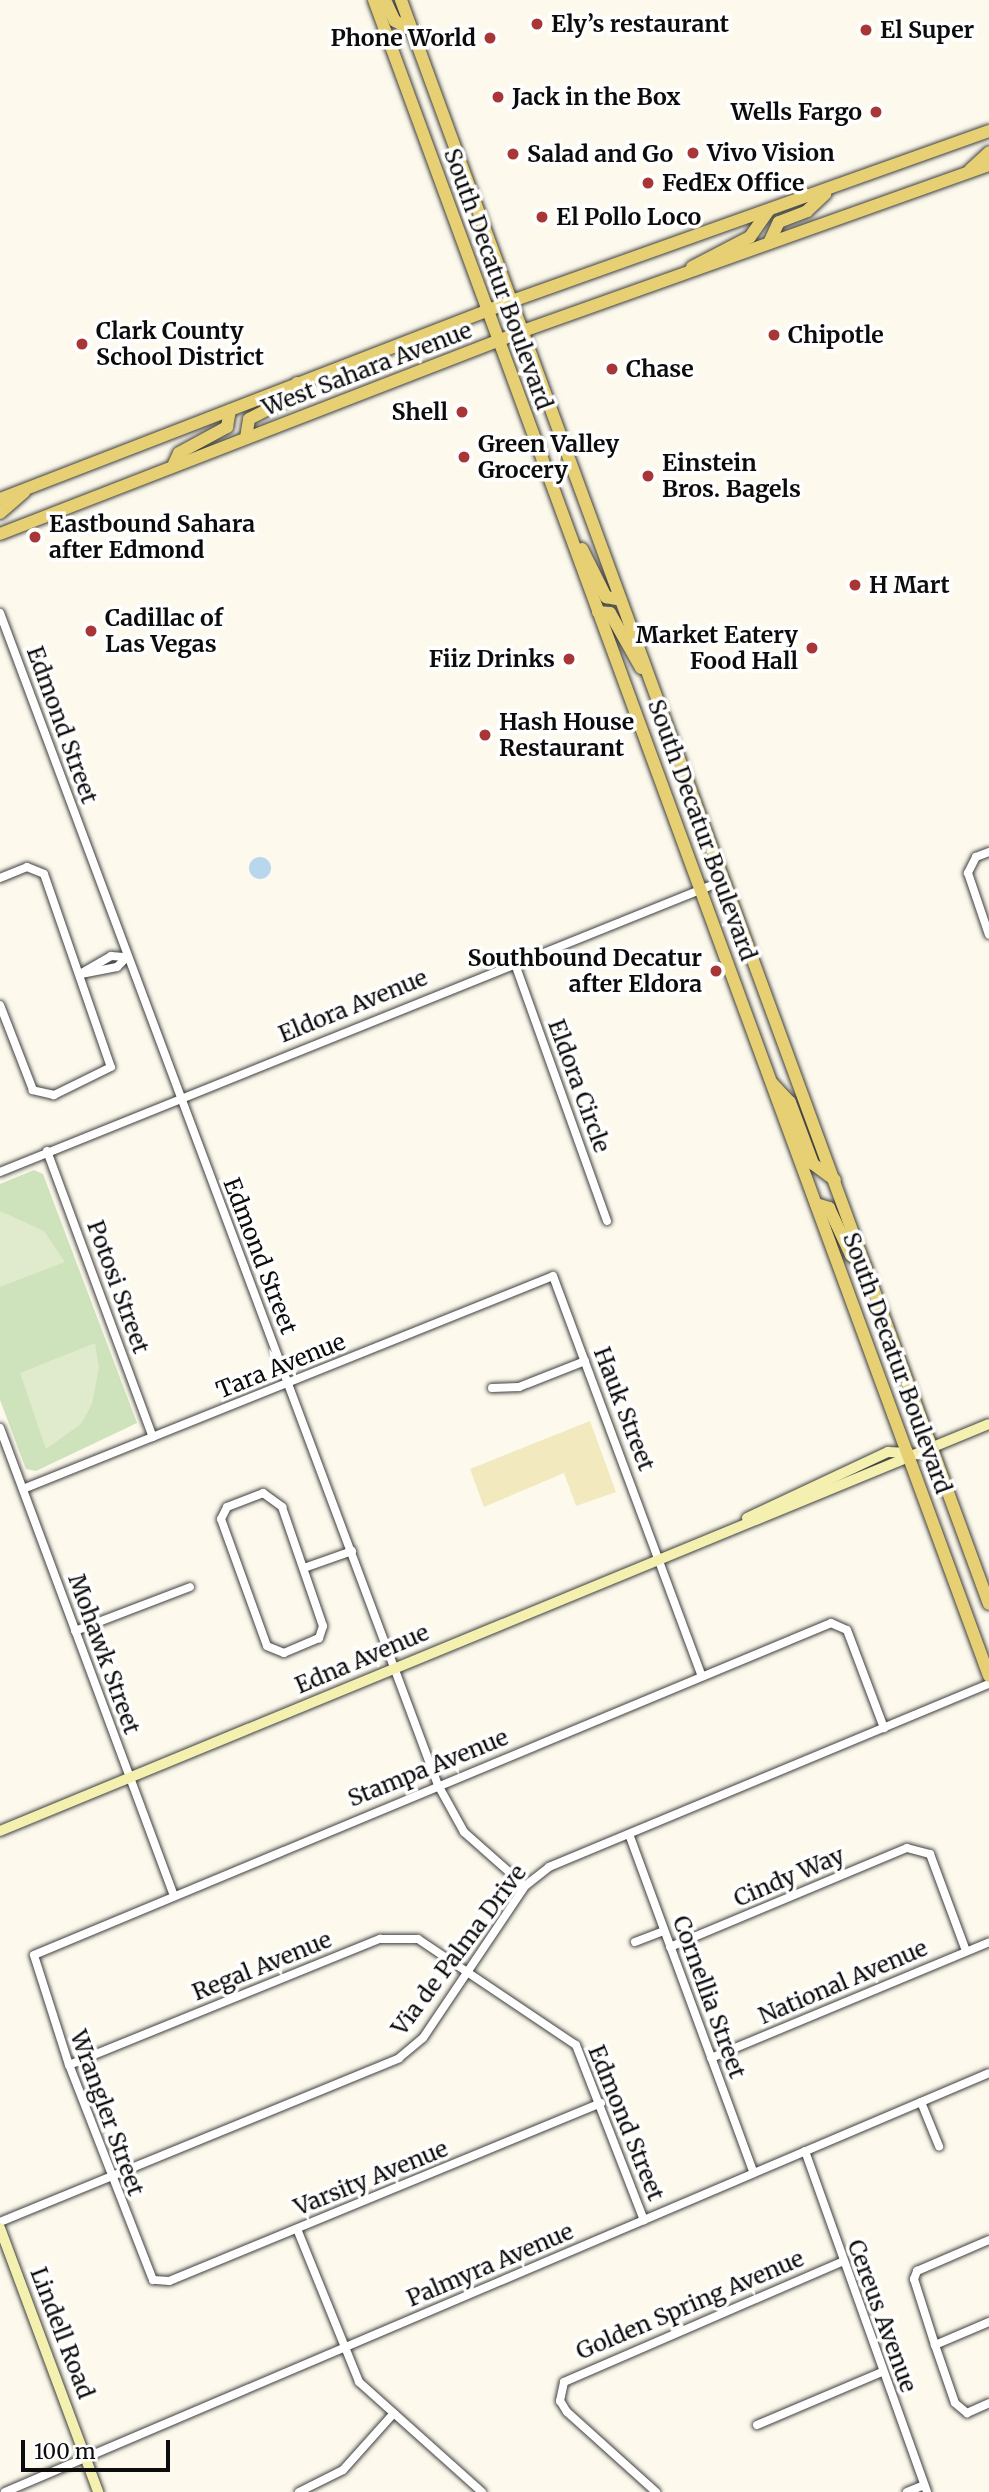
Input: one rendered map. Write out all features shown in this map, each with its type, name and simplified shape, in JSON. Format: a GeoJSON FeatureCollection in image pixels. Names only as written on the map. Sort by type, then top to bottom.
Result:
{"type":"FeatureCollection","features":[{"type":"Feature","properties":{"kind":"main road","name":"South Decatur Boulevard"},"geometry":{"type":"LineString","coordinates":[[374,0],[816,1204],[989,1604]]}},
{"type":"Feature","properties":{"kind":"main road"},"geometry":{"type":"LineString","coordinates":[[385,0],[396,22],[412,30]]}},
{"type":"Feature","properties":{"kind":"main road","name":"South Decatur Boulevard"},"geometry":{"type":"LineString","coordinates":[[401,0],[866,1268],[989,1676]]}},
{"type":"Feature","properties":{"kind":"main road","name":"West Sahara Avenue"},"geometry":{"type":"LineString","coordinates":[[0,499],[512,301],[989,131]]}},
{"type":"Feature","properties":{"kind":"main road"},"geometry":{"type":"LineString","coordinates":[[967,173],[989,152]]}},
{"type":"Feature","properties":{"kind":"main road","name":"West Sahara Avenue"},"geometry":{"type":"LineString","coordinates":[[0,534],[523,331],[989,166]]}},
{"type":"Feature","properties":{"kind":"main road"},"geometry":{"type":"LineString","coordinates":[[769,243],[779,222],[807,211],[830,189]]}},
{"type":"Feature","properties":{"kind":"main road"},"geometry":{"type":"LineString","coordinates":[[683,273],[713,251],[750,237],[768,211]]}},
{"type":"Feature","properties":{"kind":"main road"},"geometry":{"type":"LineString","coordinates":[[246,438],[245,422],[292,397],[298,383]]}},
{"type":"Feature","properties":{"kind":"main road"},"geometry":{"type":"LineString","coordinates":[[173,466],[179,453],[227,427],[230,410]]}},
{"type":"Feature","properties":{"kind":"main road"},"geometry":{"type":"LineString","coordinates":[[0,513],[26,489]]}},
{"type":"Feature","properties":{"kind":"main road"},"geometry":{"type":"LineString","coordinates":[[568,529],[606,597],[621,600]]}},
{"type":"Feature","properties":{"kind":"main road"},"geometry":{"type":"LineString","coordinates":[[598,612],[610,612],[624,646],[650,678]]}},
{"type":"Feature","properties":{"kind":"main road"},"geometry":{"type":"LineString","coordinates":[[651,754],[673,743]]}},
{"type":"Feature","properties":{"kind":"main road"},"geometry":{"type":"LineString","coordinates":[[772,1082],[790,1102],[813,1164],[835,1180]]}},
{"type":"Feature","properties":{"kind":"main road"},"geometry":{"type":"LineString","coordinates":[[816,1204],[829,1208],[851,1255],[866,1268]]}},
{"type":"Feature","properties":{"kind":"street","name":"Edmond Street"},"geometry":{"type":"LineString","coordinates":[[0,613],[179,1099],[290,1384],[438,1784],[464,1832],[525,1886]]}},
{"type":"Feature","properties":{"kind":"street"},"geometry":{"type":"LineString","coordinates":[[989,852],[970,864],[989,935]]}},
{"type":"Feature","properties":{"kind":"street"},"geometry":{"type":"LineString","coordinates":[[0,878],[27,867],[44,874],[111,1067],[54,1095],[33,1090],[0,1005]]}},
{"type":"Feature","properties":{"kind":"street","name":"Eldora Avenue"},"geometry":{"type":"LineString","coordinates":[[0,1172],[722,881]]}},
{"type":"Feature","properties":{"kind":"street"},"geometry":{"type":"LineString","coordinates":[[80,974],[111,956],[127,957]]}},
{"type":"Feature","properties":{"kind":"street","name":"Eldora Circle"},"geometry":{"type":"LineString","coordinates":[[515,964],[607,1221]]}},
{"type":"Feature","properties":{"kind":"street","name":"Potosi Street"},"geometry":{"type":"LineString","coordinates":[[47,1151],[153,1437]]}},
{"type":"Feature","properties":{"kind":"street","name":"Tara Avenue"},"geometry":{"type":"LineString","coordinates":[[23,1489],[290,1384],[553,1276]]}},
{"type":"Feature","properties":{"kind":"street","name":"Hauk Street"},"geometry":{"type":"LineString","coordinates":[[553,1276],[701,1675]]}},
{"type":"Feature","properties":{"kind":"street"},"geometry":{"type":"LineString","coordinates":[[492,1388],[519,1387],[585,1361]]}},
{"type":"Feature","properties":{"kind":"street","name":"Edna Avenue"},"geometry":{"type":"LineString","coordinates":[[0,1831],[130,1780],[739,1523],[770,1503],[888,1452],[920,1449],[989,1424]]}},
{"type":"Feature","properties":{"kind":"street","name":"Mohawk Street"},"geometry":{"type":"LineString","coordinates":[[0,1428],[173,1893]]}},
{"type":"Feature","properties":{"kind":"street"},"geometry":{"type":"LineString","coordinates":[[271,1493],[304,1568],[322,1632],[276,1653],[267,1646],[223,1526],[227,1507],[271,1493]]}},
{"type":"Feature","properties":{"kind":"street"},"geometry":{"type":"LineString","coordinates":[[304,1568],[352,1551]]}},
{"type":"Feature","properties":{"kind":"street"},"geometry":{"type":"LineString","coordinates":[[75,1631],[190,1587]]}},
{"type":"Feature","properties":{"kind":"street","name":"Stampa Avenue"},"geometry":{"type":"LineString","coordinates":[[34,1955],[173,1893],[701,1675],[839,1624],[884,1728]]}},
{"type":"Feature","properties":{"kind":"street","name":"Via de Palma Drive"},"geometry":{"type":"LineString","coordinates":[[0,2222],[400,2058],[423,2038],[525,1886],[549,1867],[989,1685]]}},
{"type":"Feature","properties":{"kind":"street","name":"Cornellia Street"},"geometry":{"type":"LineString","coordinates":[[629,1834],[754,2174]]}},
{"type":"Feature","properties":{"kind":"street","name":"Cindy Way"},"geometry":{"type":"LineString","coordinates":[[670,1947],[907,1848],[923,1849],[966,1951]]}},
{"type":"Feature","properties":{"kind":"street"},"geometry":{"type":"LineString","coordinates":[[635,1942],[664,1931]]}},
{"type":"Feature","properties":{"kind":"street","name":"Regal Avenue"},"geometry":{"type":"LineString","coordinates":[[69,2065],[380,1939],[418,1939],[469,1968]]}},
{"type":"Feature","properties":{"kind":"street","name":"National Avenue"},"geometry":{"type":"LineString","coordinates":[[711,2058],[989,1942]]}},
{"type":"Feature","properties":{"kind":"street","name":"Wrangler Street"},"geometry":{"type":"LineString","coordinates":[[34,1955],[69,2065],[110,2177],[153,2280]]}},
{"type":"Feature","properties":{"kind":"street","name":"Edmond Street"},"geometry":{"type":"LineString","coordinates":[[469,1968],[564,2033],[587,2062],[644,2220]]}},
{"type":"Feature","properties":{"kind":"street","name":"Palmyra Avenue"},"geometry":{"type":"LineString","coordinates":[[5,2492],[989,2073]]}},
{"type":"Feature","properties":{"kind":"street"},"geometry":{"type":"LineString","coordinates":[[921,2102],[939,2146]]}},
{"type":"Feature","properties":{"kind":"street","name":"Varsity Avenue"},"geometry":{"type":"LineString","coordinates":[[153,2280],[169,2281],[601,2103]]}},
{"type":"Feature","properties":{"kind":"street","name":"Cereus Avenue"},"geometry":{"type":"LineString","coordinates":[[805,2151],[841,2262],[925,2489]]}},
{"type":"Feature","properties":{"kind":"street","name":"Lindell Road"},"geometry":{"type":"LineString","coordinates":[[0,2228],[98,2492]]}},
{"type":"Feature","properties":{"kind":"street"},"geometry":{"type":"LineString","coordinates":[[298,2229],[342,2349],[359,2382],[482,2492]]}},
{"type":"Feature","properties":{"kind":"street"},"geometry":{"type":"LineString","coordinates":[[989,2240],[917,2271],[914,2279],[956,2403],[967,2413],[989,2403]]}},
{"type":"Feature","properties":{"kind":"street","name":"Golden Spring Avenue"},"geometry":{"type":"LineString","coordinates":[[651,2490],[567,2412],[559,2391],[576,2374],[841,2262]]}},
{"type":"Feature","properties":{"kind":"street"},"geometry":{"type":"LineString","coordinates":[[935,2345],[989,2322]]}},
{"type":"Feature","properties":{"kind":"street"},"geometry":{"type":"LineString","coordinates":[[757,2424],[882,2372]]}},
{"type":"Feature","properties":{"kind":"street"},"geometry":{"type":"LineString","coordinates":[[299,2492],[342,2470],[394,2413]]}},
{"type":"Feature","properties":{"kind":"street"},"geometry":{"type":"LineString","coordinates":[[907,2492],[925,2489]]}},
{"type":"Feature","properties":{"kind":"green space"},"geometry":{"type":"Polygon","coordinates":[[[34,1170],[43,1174],[137,1423],[36,1471],[26,1469],[0,1400],[0,1184],[34,1170]]]}},
{"type":"Feature","properties":{"kind":"green space"},"geometry":{"type":"Polygon","coordinates":[[[0,1211],[44,1231],[65,1262],[0,1287],[0,1211]]]}},
{"type":"Feature","properties":{"kind":"green space"},"geometry":{"type":"Polygon","coordinates":[[[95,1343],[99,1368],[92,1404],[81,1424],[46,1449],[20,1373],[95,1343]]]}},
{"type":"Feature","properties":{"kind":"sand"},"geometry":{"type":"Polygon","coordinates":[[[590,1421],[616,1492],[576,1506],[564,1473],[484,1507],[470,1469],[590,1421]]]}},
{"type":"Feature","properties":{"kind":"water"},"geometry":{"type":"Polygon","coordinates":[[[260,857],[268,860],[271,868],[268,876],[260,879],[252,876],[249,868],[252,860],[260,857]]]}},
{"type":"Feature","properties":{"kind":"place","name":"Ely’s restaurant"},"geometry":{"type":"Point","coordinates":[537,24]}},
{"type":"Feature","properties":{"kind":"place","name":"El Super"},"geometry":{"type":"Point","coordinates":[866,30]}},
{"type":"Feature","properties":{"kind":"place","name":"Phone World"},"geometry":{"type":"Point","coordinates":[490,38]}},
{"type":"Feature","properties":{"kind":"place","name":"Jack in the Box"},"geometry":{"type":"Point","coordinates":[498,97]}},
{"type":"Feature","properties":{"kind":"place","name":"Wells Fargo"},"geometry":{"type":"Point","coordinates":[876,112]}},
{"type":"Feature","properties":{"kind":"place","name":"Vivo Vision"},"geometry":{"type":"Point","coordinates":[693,153]}},
{"type":"Feature","properties":{"kind":"place","name":"Salad and Go"},"geometry":{"type":"Point","coordinates":[513,154]}},
{"type":"Feature","properties":{"kind":"place","name":"FedEx Office"},"geometry":{"type":"Point","coordinates":[648,183]}},
{"type":"Feature","properties":{"kind":"place","name":"El Pollo Loco"},"geometry":{"type":"Point","coordinates":[542,217]}},
{"type":"Feature","properties":{"kind":"place","name":"Chipotle"},"geometry":{"type":"Point","coordinates":[774,335]}},
{"type":"Feature","properties":{"kind":"place","name":"Clark County School District"},"geometry":{"type":"Point","coordinates":[82,344]}},
{"type":"Feature","properties":{"kind":"place","name":"Chase"},"geometry":{"type":"Point","coordinates":[612,369]}},
{"type":"Feature","properties":{"kind":"place","name":"Shell"},"geometry":{"type":"Point","coordinates":[462,412]}},
{"type":"Feature","properties":{"kind":"place","name":"Green Valley Grocery"},"geometry":{"type":"Point","coordinates":[464,457]}},
{"type":"Feature","properties":{"kind":"place","name":"Einstein Bros. Bagels"},"geometry":{"type":"Point","coordinates":[648,476]}},
{"type":"Feature","properties":{"kind":"place","name":"Eastbound Sahara after Edmond"},"geometry":{"type":"Point","coordinates":[35,537]}},
{"type":"Feature","properties":{"kind":"place","name":"H Mart"},"geometry":{"type":"Point","coordinates":[855,585]}},
{"type":"Feature","properties":{"kind":"place","name":"Cadillac of Las Vegas"},"geometry":{"type":"Point","coordinates":[91,631]}},
{"type":"Feature","properties":{"kind":"place","name":"Market Eatery Food Hall"},"geometry":{"type":"Point","coordinates":[812,648]}},
{"type":"Feature","properties":{"kind":"place","name":"Fiiz Drinks"},"geometry":{"type":"Point","coordinates":[569,659]}},
{"type":"Feature","properties":{"kind":"place","name":"Hash House Restaurant"},"geometry":{"type":"Point","coordinates":[485,735]}},
{"type":"Feature","properties":{"kind":"place","name":"Southbound Decatur after Eldora"},"geometry":{"type":"Point","coordinates":[716,971]}}]}
